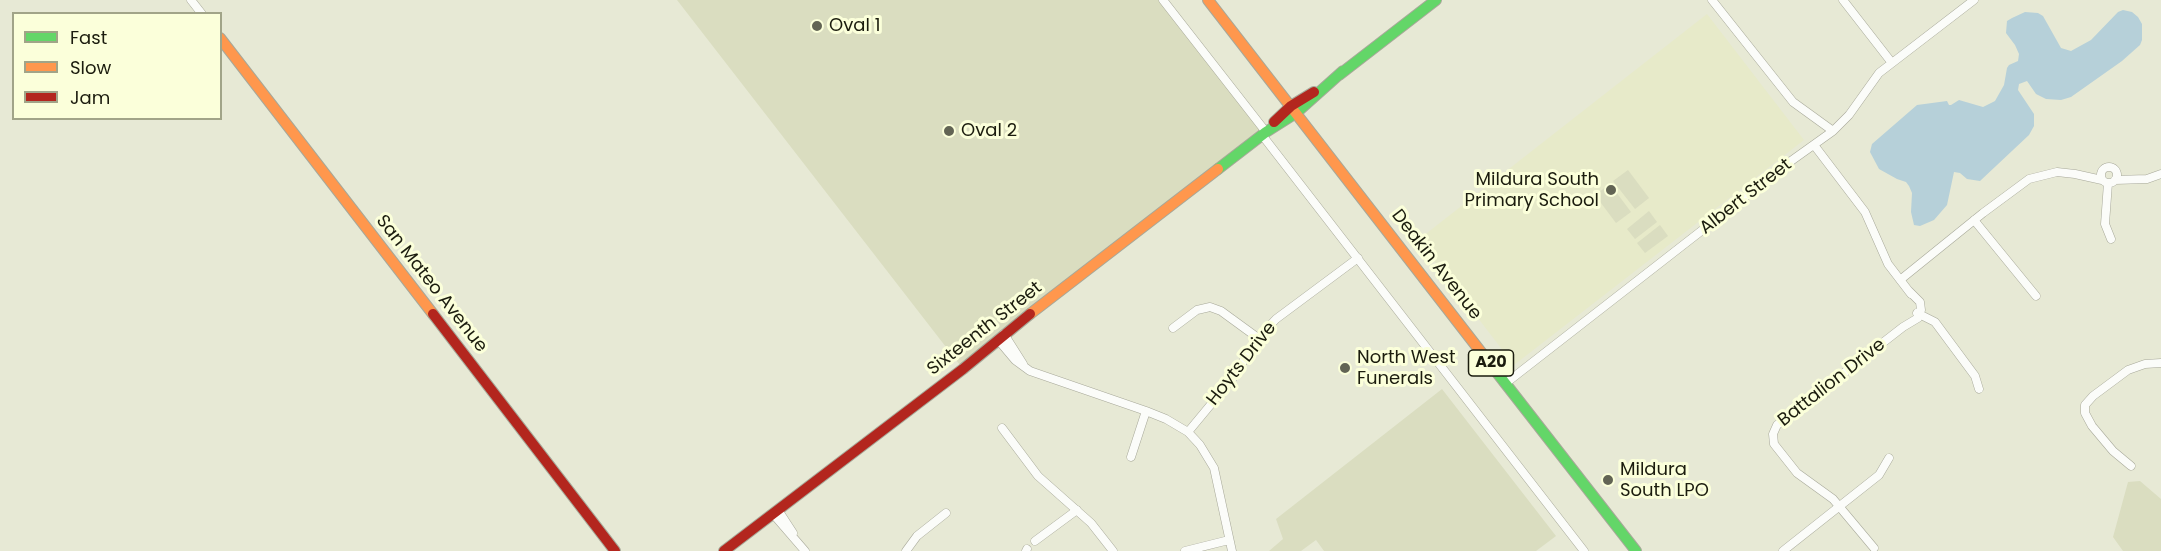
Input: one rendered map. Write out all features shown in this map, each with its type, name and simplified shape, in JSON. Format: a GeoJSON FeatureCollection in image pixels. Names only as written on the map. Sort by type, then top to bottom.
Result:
{"type":"FeatureCollection","features":[{"type":"Feature","properties":{"kind":"main road","name":"Deakin Avenue"},"geometry":{"type":"LineString","coordinates":[[1208,0],[1636,551]]}},
{"type":"Feature","properties":{"kind":"main road","name":"Sixteenth Street"},"geometry":{"type":"LineString","coordinates":[[724,551],[1436,0]]}},
{"type":"Feature","properties":{"kind":"main road","name":"San Mateo Avenue"},"geometry":{"type":"LineString","coordinates":[[222,41],[615,551]]}},
{"type":"Feature","properties":{"kind":"street"},"geometry":{"type":"LineString","coordinates":[[191,0],[200,12]]}},
{"type":"Feature","properties":{"kind":"street"},"geometry":{"type":"LineString","coordinates":[[1163,0],[1584,551]]}},
{"type":"Feature","properties":{"kind":"street"},"geometry":{"type":"LineString","coordinates":[[1712,0],[1793,102],[1833,131]]}},
{"type":"Feature","properties":{"kind":"street"},"geometry":{"type":"LineString","coordinates":[[1843,0],[1892,63]]}},
{"type":"Feature","properties":{"kind":"street","name":"Albert Street"},"geometry":{"type":"LineString","coordinates":[[1506,383],[1833,131],[1849,115],[1873,80],[1974,0]]}},
{"type":"Feature","properties":{"kind":"street"},"geometry":{"type":"LineString","coordinates":[[1814,145],[1865,212],[1888,264],[1909,291],[1918,313],[1935,322],[1975,376],[1979,389]]}},
{"type":"Feature","properties":{"kind":"street"},"geometry":{"type":"LineString","coordinates":[[2075,174],[2107,166],[2140,179]]}},
{"type":"Feature","properties":{"kind":"street"},"geometry":{"type":"LineString","coordinates":[[2108,181],[2117,176],[2114,168]]}},
{"type":"Feature","properties":{"kind":"street"},"geometry":{"type":"LineString","coordinates":[[2102,169],[2100,174],[2108,181]]}},
{"type":"Feature","properties":{"kind":"street"},"geometry":{"type":"LineString","coordinates":[[1900,280],[1974,220],[2022,184],[2037,176],[2056,172],[2108,181],[2140,179],[2161,174]]}},
{"type":"Feature","properties":{"kind":"street"},"geometry":{"type":"LineString","coordinates":[[2108,181],[2105,224],[2110,239]]}},
{"type":"Feature","properties":{"kind":"street"},"geometry":{"type":"LineString","coordinates":[[1974,220],[2036,296]]}},
{"type":"Feature","properties":{"kind":"street","name":"Hoyts Drive"},"geometry":{"type":"LineString","coordinates":[[1188,432],[1232,380],[1258,338],[1276,319],[1358,258]]}},
{"type":"Feature","properties":{"kind":"street"},"geometry":{"type":"LineString","coordinates":[[1173,328],[1197,310],[1210,307],[1221,311],[1258,338]]}},
{"type":"Feature","properties":{"kind":"street","name":"Battalion Drive"},"geometry":{"type":"LineString","coordinates":[[1874,548],[1829,495],[1797,473],[1774,444],[1774,430],[1777,425],[1918,313]]}},
{"type":"Feature","properties":{"kind":"street"},"geometry":{"type":"LineString","coordinates":[[1002,338],[1026,368],[1146,411],[1175,423],[1188,432],[1214,468],[1232,551]]}},
{"type":"Feature","properties":{"kind":"street"},"geometry":{"type":"LineString","coordinates":[[2131,465],[2113,452],[2086,417],[2085,405],[2093,396],[2128,370],[2145,364],[2161,363]]}},
{"type":"Feature","properties":{"kind":"street"},"geometry":{"type":"LineString","coordinates":[[1131,457],[1146,411]]}},
{"type":"Feature","properties":{"kind":"street"},"geometry":{"type":"LineString","coordinates":[[1002,428],[1038,476],[1091,523],[1113,551]]}},
{"type":"Feature","properties":{"kind":"street"},"geometry":{"type":"LineString","coordinates":[[1783,551],[1879,475],[1889,458]]}},
{"type":"Feature","properties":{"kind":"street"},"geometry":{"type":"LineString","coordinates":[[1035,542],[1077,510]]}},
{"type":"Feature","properties":{"kind":"street"},"geometry":{"type":"LineString","coordinates":[[776,512],[803,548]]}},
{"type":"Feature","properties":{"kind":"street"},"geometry":{"type":"LineString","coordinates":[[906,551],[917,536],[946,513]]}},
{"type":"Feature","properties":{"kind":"street"},"geometry":{"type":"LineString","coordinates":[[1185,551],[1230,540]]}},
{"type":"Feature","properties":{"kind":"shaded area"},"geometry":{"type":"Polygon","coordinates":[[[677,0],[1163,0],[1266,132],[963,369],[677,0]]]}},
{"type":"Feature","properties":{"kind":"shaded area","name":"Mildura South Primary School"},"geometry":{"type":"Polygon","coordinates":[[[1707,14],[1804,140],[1514,365],[1418,240],[1707,14]]]}},
{"type":"Feature","properties":{"kind":"shaded area"},"geometry":{"type":"Polygon","coordinates":[[[1628,170],[1649,198],[1635,209],[1613,181],[1628,170]]]}},
{"type":"Feature","properties":{"kind":"shaded area"},"geometry":{"type":"Polygon","coordinates":[[[1610,184],[1631,212],[1616,223],[1595,195],[1610,184]]]}},
{"type":"Feature","properties":{"kind":"shaded area"},"geometry":{"type":"Polygon","coordinates":[[[1649,211],[1657,222],[1635,239],[1627,229],[1649,211]]]}},
{"type":"Feature","properties":{"kind":"shaded area"},"geometry":{"type":"Polygon","coordinates":[[[1660,225],[1668,236],[1645,253],[1637,243],[1660,225]]]}},
{"type":"Feature","properties":{"kind":"shaded area"},"geometry":{"type":"Polygon","coordinates":[[[1442,389],[1556,536],[1536,551],[1324,551],[1316,540],[1301,551],[1269,551],[1283,539],[1276,519],[1442,389]]]}},
{"type":"Feature","properties":{"kind":"shaded area"},"geometry":{"type":"Polygon","coordinates":[[[2140,481],[2161,499],[2161,551],[2123,551],[2113,537],[2128,482],[2140,481]]]}},
{"type":"Feature","properties":{"kind":"water"},"geometry":{"type":"Polygon","coordinates":[[[2123,10],[2132,12],[2142,24],[2140,45],[2122,61],[2071,97],[2061,100],[2046,99],[2036,94],[2027,81],[2019,84],[2018,90],[2034,114],[2034,126],[2029,135],[1980,181],[1967,179],[1960,173],[1954,172],[1947,205],[1934,220],[1920,226],[1914,225],[1911,212],[1912,193],[1909,186],[1906,182],[1879,169],[1870,152],[1872,144],[1917,105],[1947,101],[1951,105],[1959,100],[1983,107],[1995,101],[2004,85],[2007,68],[2018,61],[2019,54],[2006,33],[2007,21],[2012,18],[2025,12],[2038,13],[2043,16],[2061,48],[2071,51],[2091,40],[2118,12],[2123,10]]]}},
{"type":"Feature","properties":{"kind":"traffic: fast"},"geometry":{"type":"LineString","coordinates":[[1339,75],[1436,0]]}},
{"type":"Feature","properties":{"kind":"traffic: fast"},"geometry":{"type":"LineString","coordinates":[[1218,169],[1266,132],[1296,113],[1343,71]]}},
{"type":"Feature","properties":{"kind":"traffic: fast"},"geometry":{"type":"LineString","coordinates":[[1491,365],[1636,551]]}},
{"type":"Feature","properties":{"kind":"traffic: slow"},"geometry":{"type":"LineString","coordinates":[[1208,0],[1491,365]]}},
{"type":"Feature","properties":{"kind":"traffic: slow"},"geometry":{"type":"LineString","coordinates":[[222,41],[433,314]]}},
{"type":"Feature","properties":{"kind":"traffic: slow"},"geometry":{"type":"LineString","coordinates":[[1030,314],[1218,169]]}},
{"type":"Feature","properties":{"kind":"traffic: jam"},"geometry":{"type":"LineString","coordinates":[[1274,122],[1291,106],[1314,92]]}},
{"type":"Feature","properties":{"kind":"traffic: jam"},"geometry":{"type":"LineString","coordinates":[[433,314],[615,551]]}},
{"type":"Feature","properties":{"kind":"traffic: jam"},"geometry":{"type":"LineString","coordinates":[[724,551],[963,369],[1030,314]]}},
{"type":"Feature","properties":{"kind":"place","name":"Oval 1"},"geometry":{"type":"Point","coordinates":[817,26]}},
{"type":"Feature","properties":{"kind":"place","name":"Oval 2"},"geometry":{"type":"Point","coordinates":[949,131]}},
{"type":"Feature","properties":{"kind":"place","name":"Mildura South Primary School"},"geometry":{"type":"Point","coordinates":[1611,190]}},
{"type":"Feature","properties":{"kind":"place","name":"North West Funerals"},"geometry":{"type":"Point","coordinates":[1345,368]}},
{"type":"Feature","properties":{"kind":"place","name":"Mildura South LPO"},"geometry":{"type":"Point","coordinates":[1608,480]}}]}
